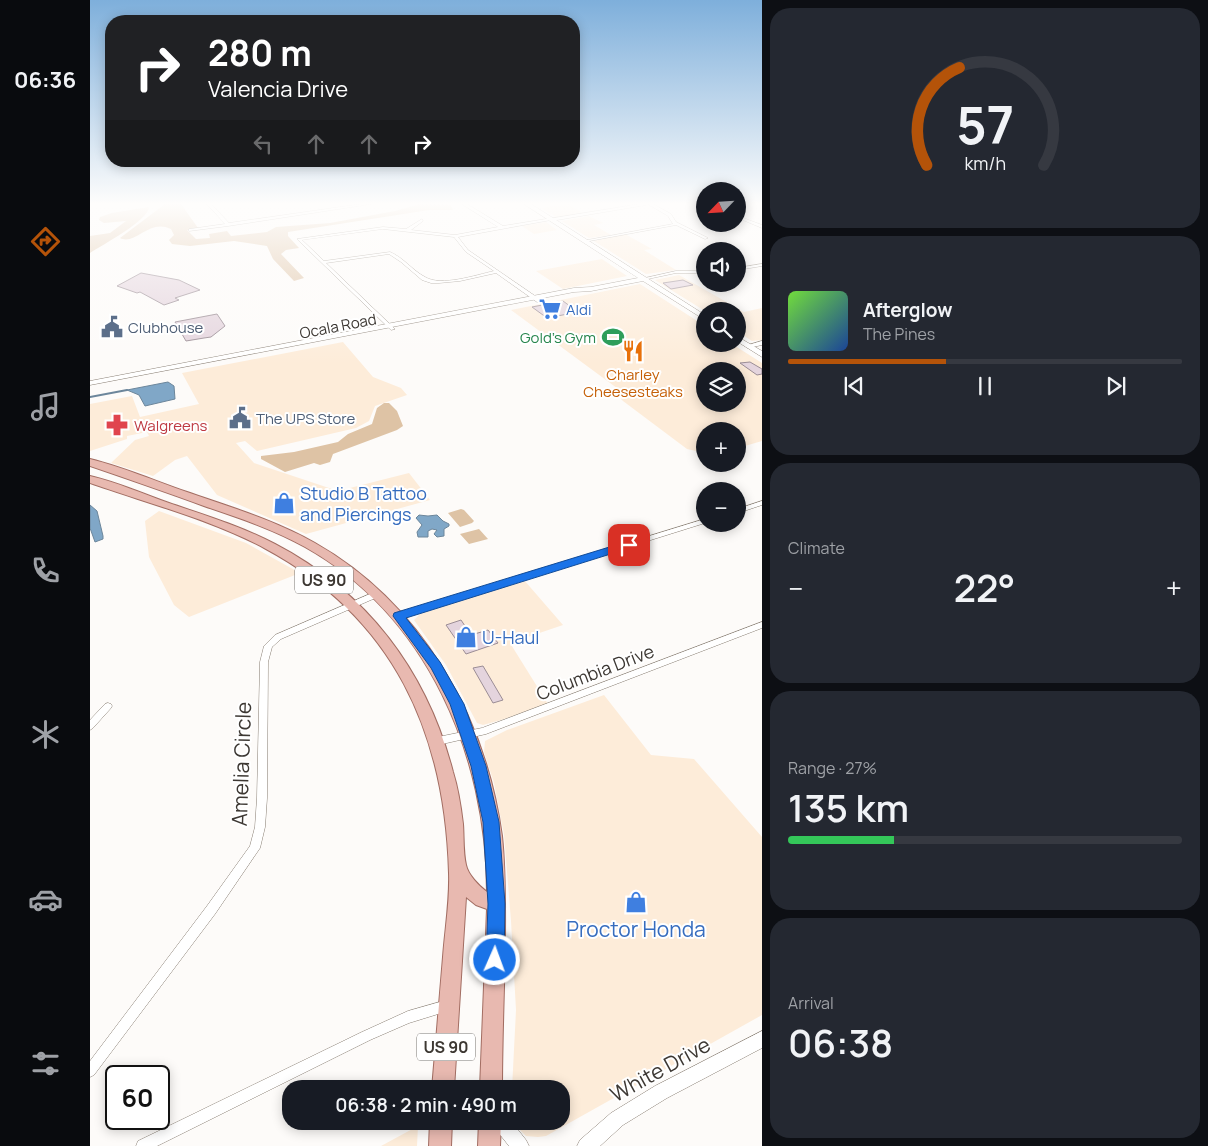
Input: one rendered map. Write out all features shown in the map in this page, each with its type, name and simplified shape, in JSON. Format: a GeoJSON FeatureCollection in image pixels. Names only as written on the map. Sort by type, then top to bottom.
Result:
{"type":"FeatureCollection","features":[{"type":"Feature","properties":{"kind":"main road"},"geometry":{"type":"LineString","coordinates":[[610,257],[696,312]]}},
{"type":"Feature","properties":{"kind":"main road","name":"Ocala Road"},"geometry":{"type":"LineString","coordinates":[[90,383],[536,299],[580,293],[591,288],[643,279]]}},
{"type":"Feature","properties":{"kind":"main road","name":"Ocala Road"},"geometry":{"type":"LineString","coordinates":[[90,388],[391,327]]}},
{"type":"Feature","properties":{"kind":"main road"},"geometry":{"type":"LineString","coordinates":[[748,346],[762,355]]}},
{"type":"Feature","properties":{"kind":"main road","name":"US 90"},"geometry":{"type":"LineString","coordinates":[[90,462],[257,520],[301,541],[341,565],[377,594],[399,616],[436,665],[457,704],[468,734],[478,766],[491,822],[497,904],[491,1080]]}},
{"type":"Feature","properties":{"kind":"main road","name":"US 90"},"geometry":{"type":"LineString","coordinates":[[90,479],[206,520],[265,544],[323,579],[353,605],[376,629],[402,664],[420,697],[438,741],[447,774],[455,823],[458,868],[444,1080]]}},
{"type":"Feature","properties":{"kind":"main road"},"geometry":{"type":"LineString","coordinates":[[206,520],[222,508]]}},
{"type":"Feature","properties":{"kind":"main road"},"geometry":{"type":"LineString","coordinates":[[265,544],[290,545],[301,541]]}},
{"type":"Feature","properties":{"kind":"main road"},"geometry":{"type":"LineString","coordinates":[[458,868],[474,894],[484,901],[497,904]]}},
{"type":"Feature","properties":{"kind":"main road"},"geometry":{"type":"LineString","coordinates":[[440,1146],[441,1130]]}},
{"type":"Feature","properties":{"kind":"main road"},"geometry":{"type":"LineString","coordinates":[[489,1146],[490,1130]]}},
{"type":"Feature","properties":{"kind":"street"},"geometry":{"type":"LineString","coordinates":[[318,257],[391,327]]}},
{"type":"Feature","properties":{"kind":"street"},"geometry":{"type":"LineString","coordinates":[[323,262],[356,257]]}},
{"type":"Feature","properties":{"kind":"street"},"geometry":{"type":"LineString","coordinates":[[398,257],[425,279],[433,282],[444,282],[497,272]]}},
{"type":"Feature","properties":{"kind":"street"},"geometry":{"type":"LineString","coordinates":[[476,257],[536,299]]}},
{"type":"Feature","properties":{"kind":"street"},"geometry":{"type":"LineString","coordinates":[[746,267],[762,264]]}},
{"type":"Feature","properties":{"kind":"street"},"geometry":{"type":"LineString","coordinates":[[643,279],[676,272],[696,272]]}},
{"type":"Feature","properties":{"kind":"street"},"geometry":{"type":"LineString","coordinates":[[748,346],[762,343]]}},
{"type":"Feature","properties":{"kind":"street"},"geometry":{"type":"LineString","coordinates":[[746,508],[762,503]]}},
{"type":"Feature","properties":{"kind":"street"},"geometry":{"type":"LineString","coordinates":[[399,616],[696,524]]}},
{"type":"Feature","properties":{"kind":"street","name":"Amelia Circle"},"geometry":{"type":"LineString","coordinates":[[90,1071],[211,910],[255,848],[260,827],[262,798],[264,662],[268,646],[278,637],[377,594]]}},
{"type":"Feature","properties":{"kind":"street","name":"Columbia Drive"},"geometry":{"type":"LineString","coordinates":[[438,741],[483,731],[762,625]]}},
{"type":"Feature","properties":{"kind":"street"},"geometry":{"type":"LineString","coordinates":[[90,726],[108,706]]}},
{"type":"Feature","properties":{"kind":"street"},"geometry":{"type":"LineString","coordinates":[[143,1146],[383,1028],[429,1009],[449,1005]]}},
{"type":"Feature","properties":{"kind":"street","name":"White Drive"},"geometry":{"type":"LineString","coordinates":[[585,1146],[617,1119],[661,1092],[762,1040]]}},
{"type":"Feature","properties":{"kind":"street"},"geometry":{"type":"LineString","coordinates":[[507,1130],[520,1146]]}},
{"type":"Feature","properties":{"kind":"shaded area"},"geometry":{"type":"Polygon","coordinates":[[[272,257],[284,257],[304,278],[294,281],[272,257]]]}},
{"type":"Feature","properties":{"kind":"shaded area"},"geometry":{"type":"Polygon","coordinates":[[[620,257],[656,257],[676,270],[646,274],[620,257]]]}},
{"type":"Feature","properties":{"kind":"shaded area"},"geometry":{"type":"Polygon","coordinates":[[[602,259],[627,276],[563,289],[536,271],[602,259]]]}},
{"type":"Feature","properties":{"kind":"shaded area"},"geometry":{"type":"Polygon","coordinates":[[[679,275],[696,285],[696,292],[709,292],[726,302],[696,302],[696,305],[655,280],[679,275]]]}},
{"type":"Feature","properties":{"kind":"shaded area"},"geometry":{"type":"Polygon","coordinates":[[[640,284],[696,320],[696,352],[745,352],[762,363],[762,441],[746,446],[746,422],[696,422],[696,451],[687,449],[623,401],[621,399],[625,394],[511,310],[640,284]]]}},
{"type":"Feature","properties":{"kind":"shaded area"},"geometry":{"type":"Polygon","coordinates":[[[762,308],[762,340],[752,341],[746,337],[746,312],[762,308]]]}},
{"type":"Feature","properties":{"kind":"shaded area"},"geometry":{"type":"Polygon","coordinates":[[[343,342],[373,377],[401,388],[407,395],[375,406],[369,421],[356,428],[257,451],[245,441],[236,443],[254,463],[338,491],[409,473],[430,500],[306,534],[217,495],[187,456],[175,460],[153,476],[111,463],[135,440],[149,436],[147,432],[127,436],[127,439],[90,451],[90,404],[132,396],[140,417],[199,404],[182,373],[343,342]]]}},
{"type":"Feature","properties":{"kind":"shaded area"},"geometry":{"type":"Polygon","coordinates":[[[384,403],[389,403],[397,411],[403,426],[333,454],[330,462],[320,465],[314,463],[285,472],[261,459],[261,456],[294,452],[338,442],[348,434],[372,424],[377,408],[384,403]]]}},
{"type":"Feature","properties":{"kind":"shaded area"},"geometry":{"type":"Polygon","coordinates":[[[461,509],[474,521],[460,527],[448,513],[461,509]]]}},
{"type":"Feature","properties":{"kind":"shaded area"},"geometry":{"type":"Polygon","coordinates":[[[159,511],[246,543],[300,573],[189,617],[174,605],[149,557],[145,521],[159,511]]]}},
{"type":"Feature","properties":{"kind":"shaded area"},"geometry":{"type":"Polygon","coordinates":[[[479,529],[488,539],[469,544],[460,534],[479,529]]]}},
{"type":"Feature","properties":{"kind":"shaded area"},"geometry":{"type":"Polygon","coordinates":[[[524,580],[563,625],[510,643],[548,704],[483,725],[477,723],[446,665],[414,620],[420,614],[524,580]]]}},
{"type":"Feature","properties":{"kind":"shaded area","name":"Proctor Honda"},"geometry":{"type":"Polygon","coordinates":[[[604,695],[651,755],[694,759],[762,837],[762,1015],[570,1123],[570,1080],[512,1080],[516,1010],[504,835],[494,783],[484,752],[485,741],[507,730],[604,695]]]}},
{"type":"Feature","properties":{"kind":"shaded area"},"geometry":{"type":"Polygon","coordinates":[[[411,1130],[418,1130],[417,1146],[381,1146],[411,1130]]]}},
{"type":"Feature","properties":{"kind":"shaded area","name":"Proctor Honda"},"geometry":{"type":"Polygon","coordinates":[[[520,1130],[557,1130],[546,1136],[526,1136],[520,1130]]]}},
{"type":"Feature","properties":{"kind":"water"},"geometry":{"type":"Polygon","coordinates":[[[168,382],[174,386],[175,399],[145,406],[139,395],[127,390],[168,382]]]}},
{"type":"Feature","properties":{"kind":"water"},"geometry":{"type":"Polygon","coordinates":[[[90,505],[97,511],[103,536],[103,539],[95,542],[90,528],[90,505]]]}},
{"type":"Feature","properties":{"kind":"water"},"geometry":{"type":"Polygon","coordinates":[[[419,515],[437,515],[449,524],[444,529],[444,536],[437,537],[434,534],[437,530],[432,529],[428,531],[428,537],[418,537],[417,532],[422,525],[416,518],[419,515]]]}},
{"type":"Feature","properties":{"kind":"building"},"geometry":{"type":"Polygon","coordinates":[[[141,273],[179,280],[200,290],[175,298],[179,300],[164,305],[140,292],[137,293],[117,286],[141,273]]]}},
{"type":"Feature","properties":{"kind":"building"},"geometry":{"type":"Polygon","coordinates":[[[683,280],[693,285],[671,289],[663,283],[683,280]]]}},
{"type":"Feature","properties":{"kind":"building","name":"Aldi"},"geometry":{"type":"Polygon","coordinates":[[[563,301],[578,312],[547,318],[532,307],[563,301]]]}},
{"type":"Feature","properties":{"kind":"building"},"geometry":{"type":"Polygon","coordinates":[[[217,314],[225,326],[211,337],[186,341],[175,322],[217,314]]]}},
{"type":"Feature","properties":{"kind":"building"},"geometry":{"type":"Polygon","coordinates":[[[746,362],[750,362],[762,369],[762,374],[757,375],[746,367],[746,362]]]}},
{"type":"Feature","properties":{"kind":"building","name":"U-Haul"},"geometry":{"type":"Polygon","coordinates":[[[461,620],[471,635],[488,630],[498,643],[466,654],[446,625],[461,620]]]}},
{"type":"Feature","properties":{"kind":"building"},"geometry":{"type":"Polygon","coordinates":[[[483,666],[503,700],[493,703],[473,668],[483,666]]]}},
{"type":"Feature","properties":{"kind":"waterway"},"geometry":{"type":"LineString","coordinates":[[90,397],[127,390]]}},
{"type":"Feature","properties":{"kind":"place","name":"Aldi"},"geometry":{"type":"Point","coordinates":[550,309]}},
{"type":"Feature","properties":{"kind":"place","name":"Clubhouse"},"geometry":{"type":"Point","coordinates":[112,327]}},
{"type":"Feature","properties":{"kind":"place","name":"Gold's Gym"},"geometry":{"type":"Point","coordinates":[613,337]}},
{"type":"Feature","properties":{"kind":"place","name":"Charley Cheesesteaks"},"geometry":{"type":"Point","coordinates":[633,351]}},
{"type":"Feature","properties":{"kind":"place","name":"The UPS Store"},"geometry":{"type":"Point","coordinates":[240,418]}},
{"type":"Feature","properties":{"kind":"place","name":"Walgreens"},"geometry":{"type":"Point","coordinates":[117,425]}},
{"type":"Feature","properties":{"kind":"place","name":"Studio B Tattoo and Piercings"},"geometry":{"type":"Point","coordinates":[284,503]}},
{"type":"Feature","properties":{"kind":"place","name":"U-Haul"},"geometry":{"type":"Point","coordinates":[466,637]}},
{"type":"Feature","properties":{"kind":"place","name":"Proctor Honda"},"geometry":{"type":"Point","coordinates":[636,902]}},
{"type":"Feature","properties":{"kind":"route"},"geometry":{"type":"LineString","coordinates":[[495,960],[497,904],[491,822],[478,766],[457,704],[436,665],[399,616],[629,545]]}}]}
